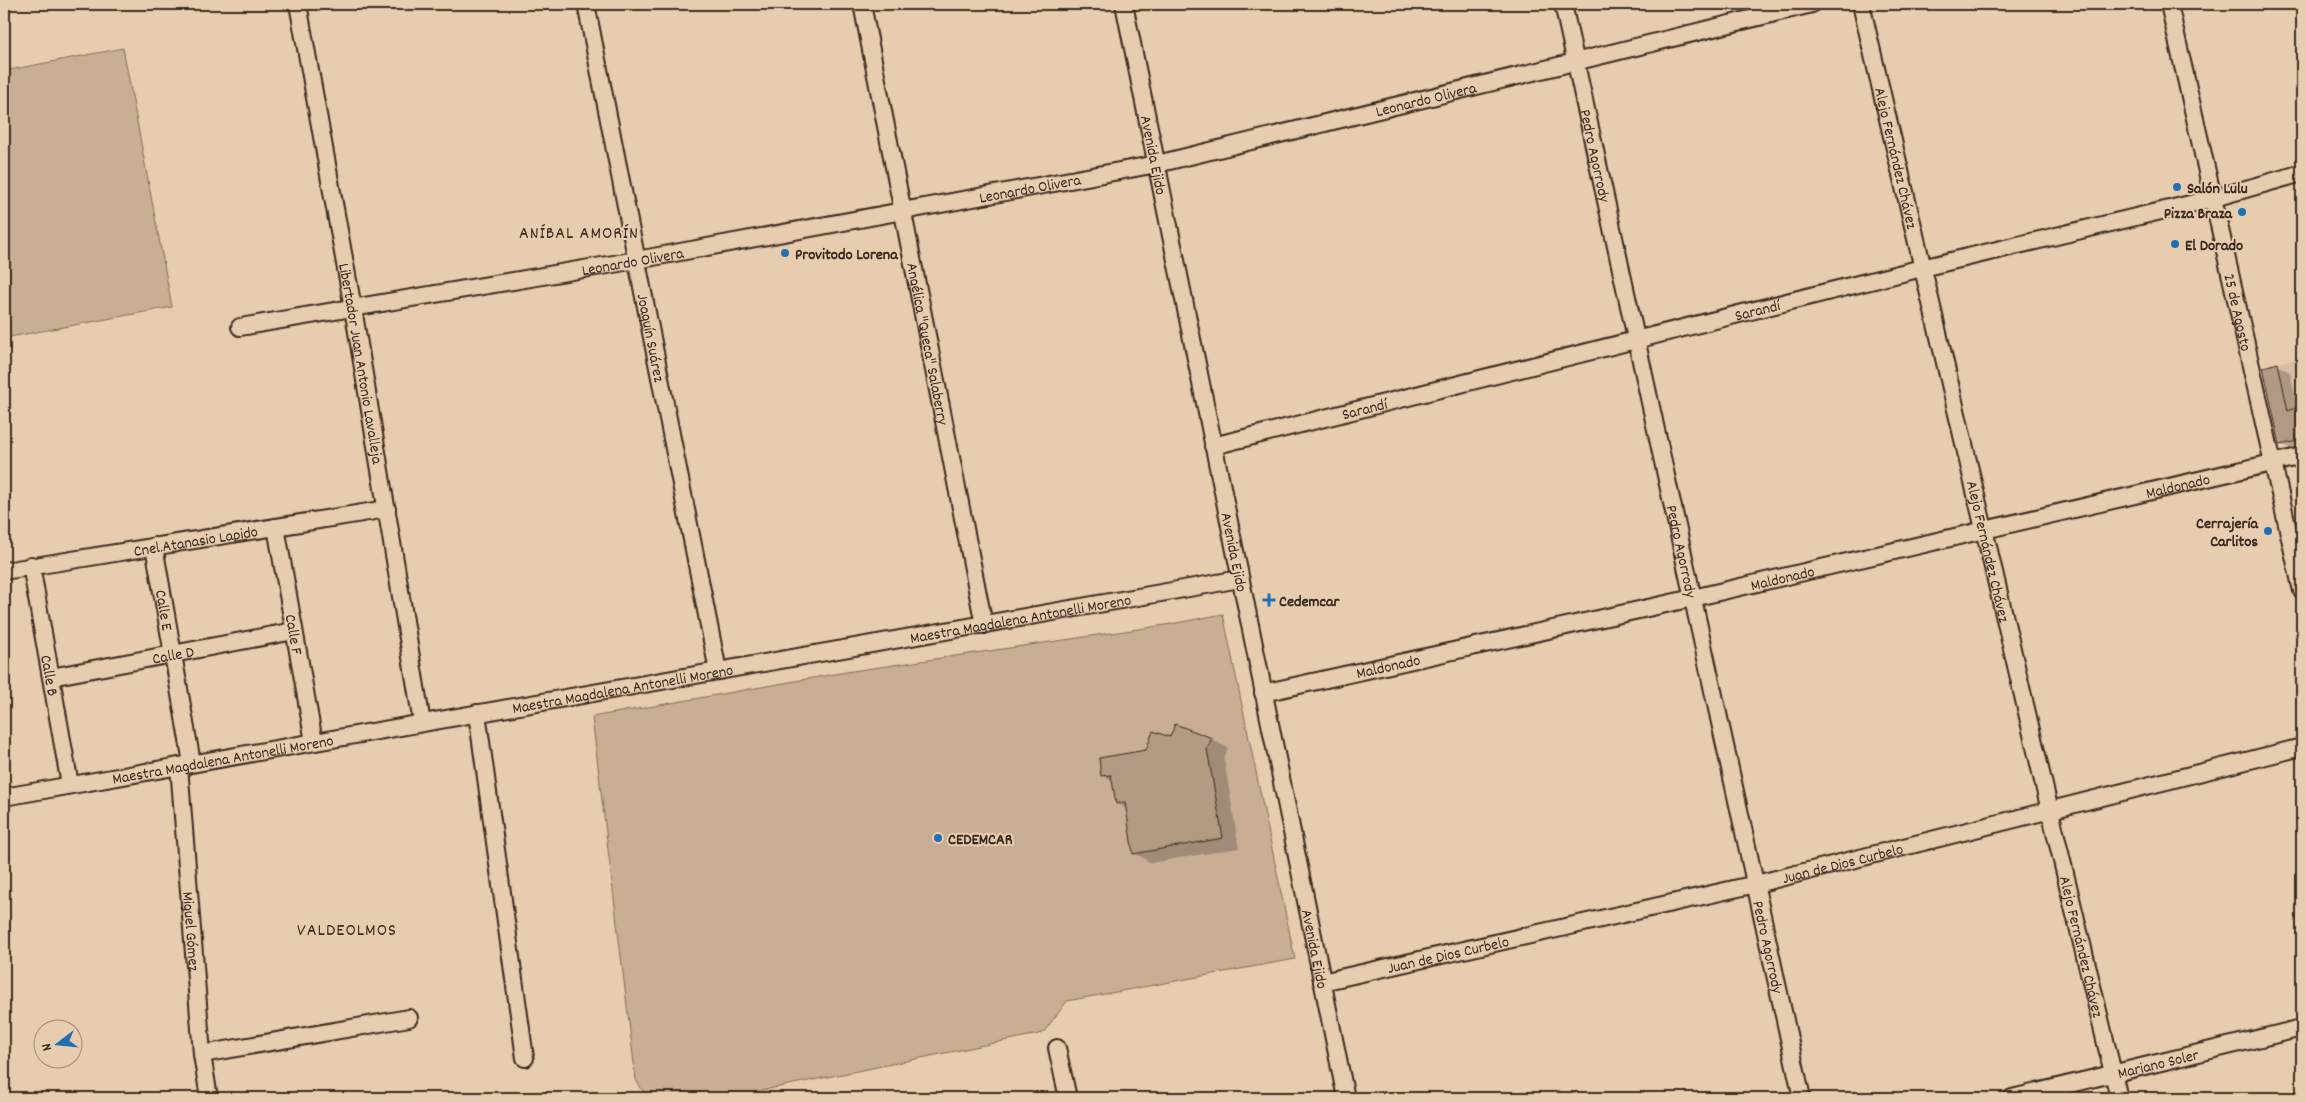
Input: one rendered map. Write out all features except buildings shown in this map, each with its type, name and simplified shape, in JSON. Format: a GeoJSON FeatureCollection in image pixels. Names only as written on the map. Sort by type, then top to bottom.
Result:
{"type":"FeatureCollection","features":[{"type":"Feature","properties":{"kind":"street","name":"Libertador Juan Antonio Lavalleja"},"geometry":{"type":"LineString","coordinates":[[298,4],[352,308],[422,723]]}},
{"type":"Feature","properties":{"kind":"street","name":"Joaquín Suárez"},"geometry":{"type":"LineString","coordinates":[[586,4],[718,671]]}},
{"type":"Feature","properties":{"kind":"street","name":"Angélica \"Queca\" Salaberry"},"geometry":{"type":"LineString","coordinates":[[862,4],[984,625]]}},
{"type":"Feature","properties":{"kind":"street","name":"Avenida Ejido"},"geometry":{"type":"LineString","coordinates":[[1124,4],[1346,1098]]}},
{"type":"Feature","properties":{"kind":"street","name":"Pedro Agorrody"},"geometry":{"type":"LineString","coordinates":[[1563,4],[1802,1098]]}},
{"type":"Feature","properties":{"kind":"street","name":"Leonardo Olivera"},"geometry":{"type":"LineString","coordinates":[[240,327],[637,260],[1157,164],[1812,4]]}},
{"type":"Feature","properties":{"kind":"street","name":"Alejo Fernández Chávez"},"geometry":{"type":"LineString","coordinates":[[1861,4],[2119,1098]]}},
{"type":"Feature","properties":{"kind":"street","name":"25 de Agosto"},"geometry":{"type":"LineString","coordinates":[[2169,4],[2302,591]]}},
{"type":"Feature","properties":{"kind":"street","name":"Sarandí"},"geometry":{"type":"LineString","coordinates":[[1213,446],[1922,268],[2212,198],[2302,173]]}},
{"type":"Feature","properties":{"kind":"street","name":"Maldonado"},"geometry":{"type":"LineString","coordinates":[[1263,693],[1693,598],[2302,456]]}},
{"type":"Feature","properties":{"kind":"street","name":"Cnel.Atanasio Lapido"},"geometry":{"type":"LineString","coordinates":[[4,571],[31,565],[386,509]]}},
{"type":"Feature","properties":{"kind":"street","name":"Calle F"},"geometry":{"type":"LineString","coordinates":[[276,527],[314,742]]}},
{"type":"Feature","properties":{"kind":"street","name":"Calle E"},"geometry":{"type":"LineString","coordinates":[[154,546],[173,652],[186,764]]}},
{"type":"Feature","properties":{"kind":"street","name":"Calle B"},"geometry":{"type":"LineString","coordinates":[[31,565],[70,785]]}},
{"type":"Feature","properties":{"kind":"street","name":"Maestra Magdalena Antonelli Moreno"},"geometry":{"type":"LineString","coordinates":[[4,797],[1240,579]]}},
{"type":"Feature","properties":{"kind":"street","name":"Calle D"},"geometry":{"type":"LineString","coordinates":[[51,677],[173,652],[294,631]]}},
{"type":"Feature","properties":{"kind":"street"},"geometry":{"type":"LineString","coordinates":[[477,713],[525,1058]]}},
{"type":"Feature","properties":{"kind":"street","name":"Juan de Dios Curbelo"},"geometry":{"type":"LineString","coordinates":[[1322,982],[1756,884],[2302,747]]}},
{"type":"Feature","properties":{"kind":"street","name":"Miguel Gómez"},"geometry":{"type":"LineString","coordinates":[[186,764],[202,1054],[209,1098]]}},
{"type":"Feature","properties":{"kind":"street"},"geometry":{"type":"LineString","coordinates":[[202,1054],[409,1018]]}},
{"type":"Feature","properties":{"kind":"street","name":"Mariano Soler"},"geometry":{"type":"LineString","coordinates":[[2012,1098],[2302,1028]]}},
{"type":"Feature","properties":{"kind":"street"},"geometry":{"type":"LineString","coordinates":[[1057,1048],[1068,1098]]}},
{"type":"Feature","properties":{"kind":"shaded area"},"geometry":{"type":"Polygon","coordinates":[[[123,48],[172,307],[4,338],[4,71],[123,48]]]}},
{"type":"Feature","properties":{"kind":"shaded area"},"geometry":{"type":"Polygon","coordinates":[[[2302,357],[2302,440],[2280,445],[2263,367],[2302,357]]]}},
{"type":"Feature","properties":{"kind":"shaded area","name":"CEDEMCAR"},"geometry":{"type":"Polygon","coordinates":[[[1223,614],[1295,959],[1067,1001],[1043,1033],[725,1098],[647,1098],[636,1080],[592,717],[846,672],[1166,625],[1223,614]]]}},
{"type":"Feature","properties":{"kind":"place","name":"Salón Lulu"},"geometry":{"type":"Point","coordinates":[2177,187]}},
{"type":"Feature","properties":{"kind":"place","name":"Pizza Braza"},"geometry":{"type":"Point","coordinates":[2242,212]}},
{"type":"Feature","properties":{"kind":"place","name":"El Dorado"},"geometry":{"type":"Point","coordinates":[2175,244]}},
{"type":"Feature","properties":{"kind":"place","name":"Provitodo Lorena"},"geometry":{"type":"Point","coordinates":[785,253]}},
{"type":"Feature","properties":{"kind":"place","name":"Cerrajería Carlitos"},"geometry":{"type":"Point","coordinates":[2268,531]}},
{"type":"Feature","properties":{"kind":"place","name":"Cedemcar"},"geometry":{"type":"Point","coordinates":[1269,600]}},
{"type":"Feature","properties":{"kind":"place","name":"CEDEMCAR"},"geometry":{"type":"Point","coordinates":[938,838]}},
{"type":"Feature","properties":{"kind":"district","name":"ANÍBAL AMORÍN"},"geometry":{"type":"Point","coordinates":[579,232]}},
{"type":"Feature","properties":{"kind":"district","name":"VALDEOLMOS"},"geometry":{"type":"Point","coordinates":[347,929]}}]}
